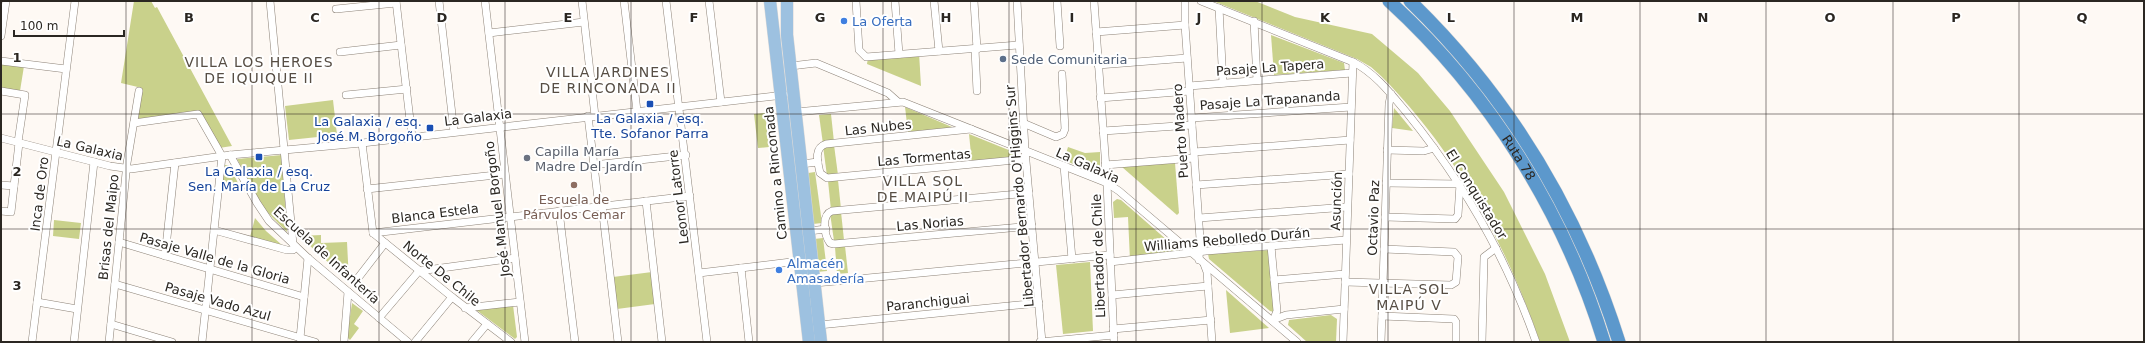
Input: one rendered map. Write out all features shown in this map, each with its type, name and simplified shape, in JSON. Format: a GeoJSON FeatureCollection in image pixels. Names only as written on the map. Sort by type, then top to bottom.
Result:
{"type":"FeatureCollection","features":[{"type":"Feature","properties":{"kind":"highway","name":"Ruta 78"},"geometry":{"type":"LineString","coordinates":[[1389,1],[1448,61],[1483,104],[1512,145],[1537,187],[1563,237],[1586,290],[1604,342]]}},
{"type":"Feature","properties":{"kind":"highway","name":"Ruta 78"},"geometry":{"type":"LineString","coordinates":[[1410,1],[1442,34],[1481,79],[1507,113],[1540,163],[1560,198],[1588,257],[1619,342]]}},
{"type":"Feature","properties":{"kind":"main road","name":"Camino a Rinconada"},"geometry":{"type":"LineString","coordinates":[[770,1],[809,342]]}},
{"type":"Feature","properties":{"kind":"main road","name":"Camino a Rinconada"},"geometry":{"type":"LineString","coordinates":[[787,1],[786,26],[821,342]]}},
{"type":"Feature","properties":{"kind":"street"},"geometry":{"type":"LineString","coordinates":[[1,36],[6,1]]}},
{"type":"Feature","properties":{"kind":"street","name":"Inca de Oro"},"geometry":{"type":"LineString","coordinates":[[32,342],[75,1]]}},
{"type":"Feature","properties":{"kind":"street"},"geometry":{"type":"LineString","coordinates":[[214,230],[287,250],[293,250],[295,246],[270,1]]}},
{"type":"Feature","properties":{"kind":"street"},"geometry":{"type":"LineString","coordinates":[[439,1],[454,132]]}},
{"type":"Feature","properties":{"kind":"street","name":"José Manuel Borgoño"},"geometry":{"type":"LineString","coordinates":[[485,1],[525,342]]}},
{"type":"Feature","properties":{"kind":"street"},"geometry":{"type":"LineString","coordinates":[[582,1],[594,165],[618,342]]}},
{"type":"Feature","properties":{"kind":"street"},"geometry":{"type":"LineString","coordinates":[[624,1],[637,111]]}},
{"type":"Feature","properties":{"kind":"street","name":"Leonor Latorre"},"geometry":{"type":"LineString","coordinates":[[666,1],[686,155],[707,342]]}},
{"type":"Feature","properties":{"kind":"street"},"geometry":{"type":"LineString","coordinates":[[709,1],[721,102]]}},
{"type":"Feature","properties":{"kind":"street"},"geometry":{"type":"LineString","coordinates":[[856,1],[859,50],[862,55],[868,57],[938,52],[976,46],[1019,45]]}},
{"type":"Feature","properties":{"kind":"street"},"geometry":{"type":"LineString","coordinates":[[895,1],[899,54]]}},
{"type":"Feature","properties":{"kind":"street"},"geometry":{"type":"LineString","coordinates":[[934,1],[938,52]]}},
{"type":"Feature","properties":{"kind":"street"},"geometry":{"type":"LineString","coordinates":[[974,1],[978,91]]}},
{"type":"Feature","properties":{"kind":"street","name":"Libertador Bernardo O'Higgins Sur"},"geometry":{"type":"LineString","coordinates":[[1017,1],[1025,159],[1036,262],[1042,342]]}},
{"type":"Feature","properties":{"kind":"street"},"geometry":{"type":"LineString","coordinates":[[1057,1],[1060,46]]}},
{"type":"Feature","properties":{"kind":"street","name":"Libertador de Chile"},"geometry":{"type":"LineString","coordinates":[[1094,1],[1107,183],[1114,335]]}},
{"type":"Feature","properties":{"kind":"street","name":"Puerto Madero"},"geometry":{"type":"LineString","coordinates":[[1185,1],[1187,58],[1201,259],[1208,286],[1212,342]]}},
{"type":"Feature","properties":{"kind":"street","name":"El Conquistador"},"geometry":{"type":"LineString","coordinates":[[1201,1],[1254,21],[1367,69],[1391,94],[1434,148],[1460,184],[1496,248],[1517,292],[1536,342]]}},
{"type":"Feature","properties":{"kind":"street"},"geometry":{"type":"LineString","coordinates":[[336,9],[396,2],[412,137]]}},
{"type":"Feature","properties":{"kind":"street"},"geometry":{"type":"LineString","coordinates":[[1219,8],[1223,83]]}},
{"type":"Feature","properties":{"kind":"street"},"geometry":{"type":"LineString","coordinates":[[1254,21],[1257,80]]}},
{"type":"Feature","properties":{"kind":"street"},"geometry":{"type":"LineString","coordinates":[[489,33],[584,22]]}},
{"type":"Feature","properties":{"kind":"street"},"geometry":{"type":"LineString","coordinates":[[1096,32],[1185,25]]}},
{"type":"Feature","properties":{"kind":"street"},"geometry":{"type":"LineString","coordinates":[[340,52],[402,45]]}},
{"type":"Feature","properties":{"kind":"street"},"geometry":{"type":"LineString","coordinates":[[1098,65],[1187,58]]}},
{"type":"Feature","properties":{"kind":"street"},"geometry":{"type":"LineString","coordinates":[[1,61],[66,69]]}},
{"type":"Feature","properties":{"kind":"street","name":"Asunción"},"geometry":{"type":"LineString","coordinates":[[1343,342],[1352,62]]}},
{"type":"Feature","properties":{"kind":"street","name":"La Galaxia"},"geometry":{"type":"LineString","coordinates":[[791,66],[816,64],[888,93],[897,101]]}},
{"type":"Feature","properties":{"kind":"street","name":"Pasaje La Tapera"},"geometry":{"type":"LineString","coordinates":[[1100,98],[1223,83],[1352,73]]}},
{"type":"Feature","properties":{"kind":"street"},"geometry":{"type":"LineString","coordinates":[[1023,123],[1056,137],[1063,134],[1065,129],[1062,74]]}},
{"type":"Feature","properties":{"kind":"street"},"geometry":{"type":"LineString","coordinates":[[346,95],[407,89]]}},
{"type":"Feature","properties":{"kind":"street"},"geometry":{"type":"LineString","coordinates":[[1,91],[25,95],[11,212],[1,211]]}},
{"type":"Feature","properties":{"kind":"street","name":"Brisas del Maipo"},"geometry":{"type":"LineString","coordinates":[[109,342],[126,169],[140,91]]}},
{"type":"Feature","properties":{"kind":"street","name":"Octavio Paz"},"geometry":{"type":"LineString","coordinates":[[1381,342],[1386,183],[1391,94]]}},
{"type":"Feature","properties":{"kind":"street","name":"La Galaxia"},"geometry":{"type":"LineString","coordinates":[[1,138],[126,169],[230,155],[362,143],[680,106],[781,95],[794,95]]}},
{"type":"Feature","properties":{"kind":"street","name":"La Galaxia"},"geometry":{"type":"LineString","coordinates":[[796,112],[897,101],[907,103],[1107,183],[1119,191],[1191,253]]}},
{"type":"Feature","properties":{"kind":"street","name":"Pasaje La Trapananda"},"geometry":{"type":"LineString","coordinates":[[1103,132],[1192,121],[1351,107]]}},
{"type":"Feature","properties":{"kind":"street"},"geometry":{"type":"LineString","coordinates":[[134,123],[198,114],[222,156],[202,342]]}},
{"type":"Feature","properties":{"kind":"street","name":"Las Nubes"},"geometry":{"type":"LineString","coordinates":[[818,162],[818,151],[820,146],[826,144],[973,129]]}},
{"type":"Feature","properties":{"kind":"street"},"geometry":{"type":"LineString","coordinates":[[1105,165],[1350,140]]}},
{"type":"Feature","properties":{"kind":"street"},"geometry":{"type":"LineString","coordinates":[[362,143],[373,233]]}},
{"type":"Feature","properties":{"kind":"street"},"geometry":{"type":"LineString","coordinates":[[1388,150],[1424,151],[1434,148]]}},
{"type":"Feature","properties":{"kind":"street","name":"Escuela de Infantería"},"geometry":{"type":"LineString","coordinates":[[230,155],[263,213],[308,258],[408,342]]}},
{"type":"Feature","properties":{"kind":"street"},"geometry":{"type":"LineString","coordinates":[[594,165],[686,155]]}},
{"type":"Feature","properties":{"kind":"street","name":"Las Tormentas"},"geometry":{"type":"LineString","coordinates":[[818,162],[820,173],[825,178],[1025,159]]}},
{"type":"Feature","properties":{"kind":"street"},"geometry":{"type":"LineString","coordinates":[[74,342],[94,162]]}},
{"type":"Feature","properties":{"kind":"street"},"geometry":{"type":"LineString","coordinates":[[802,164],[818,162]]}},
{"type":"Feature","properties":{"kind":"street"},"geometry":{"type":"LineString","coordinates":[[165,256],[175,163]]}},
{"type":"Feature","properties":{"kind":"street"},"geometry":{"type":"LineString","coordinates":[[1064,166],[1072,259]]}},
{"type":"Feature","properties":{"kind":"street"},"geometry":{"type":"LineString","coordinates":[[367,190],[505,174]]}},
{"type":"Feature","properties":{"kind":"street"},"geometry":{"type":"LineString","coordinates":[[1196,185],[1348,174]]}},
{"type":"Feature","properties":{"kind":"street"},"geometry":{"type":"LineString","coordinates":[[1385,217],[1455,219],[1458,215],[1460,184],[1386,183]]}},
{"type":"Feature","properties":{"kind":"street"},"geometry":{"type":"LineString","coordinates":[[1,185],[14,186]]}},
{"type":"Feature","properties":{"kind":"street"},"geometry":{"type":"LineString","coordinates":[[809,231],[826,228],[825,220],[828,212],[1029,193]]}},
{"type":"Feature","properties":{"kind":"street","name":"Blanca Estela"},"geometry":{"type":"LineString","coordinates":[[373,233],[690,196]]}},
{"type":"Feature","properties":{"kind":"street"},"geometry":{"type":"LineString","coordinates":[[646,201],[662,342]]}},
{"type":"Feature","properties":{"kind":"street"},"geometry":{"type":"LineString","coordinates":[[1199,218],[1347,207]]}},
{"type":"Feature","properties":{"kind":"street"},"geometry":{"type":"LineString","coordinates":[[559,211],[575,342]]}},
{"type":"Feature","properties":{"kind":"street","name":"Las Norias"},"geometry":{"type":"LineString","coordinates":[[826,228],[830,243],[834,244],[1032,226]]}},
{"type":"Feature","properties":{"kind":"street","name":"Norte De Chile"},"geometry":{"type":"LineString","coordinates":[[373,233],[465,308],[511,342]]}},
{"type":"Feature","properties":{"kind":"street","name":"Williams Rebolledo Durán"},"geometry":{"type":"LineString","coordinates":[[815,283],[1072,259],[1191,253],[1201,259],[1271,246],[1346,240]]}},
{"type":"Feature","properties":{"kind":"street","name":"Pasaje Valle de la Gloria"},"geometry":{"type":"LineString","coordinates":[[119,242],[304,297]]}},
{"type":"Feature","properties":{"kind":"street","name":"Blanca Estela"},"geometry":{"type":"LineString","coordinates":[[358,278],[385,243]]}},
{"type":"Feature","properties":{"kind":"street"},"geometry":{"type":"LineString","coordinates":[[1271,246],[1277,311],[1273,321]]}},
{"type":"Feature","properties":{"kind":"street"},"geometry":{"type":"LineString","coordinates":[[1482,342],[1484,257],[1496,248]]}},
{"type":"Feature","properties":{"kind":"street"},"geometry":{"type":"LineString","coordinates":[[1345,282],[1451,285],[1455,284],[1457,280],[1458,257],[1454,252],[1384,249]]}},
{"type":"Feature","properties":{"kind":"street"},"geometry":{"type":"LineString","coordinates":[[300,338],[308,258]]}},
{"type":"Feature","properties":{"kind":"street"},"geometry":{"type":"LineString","coordinates":[[379,318],[419,271],[515,258]]}},
{"type":"Feature","properties":{"kind":"street"},"geometry":{"type":"LineString","coordinates":[[1201,259],[1297,342]]}},
{"type":"Feature","properties":{"kind":"street"},"geometry":{"type":"LineString","coordinates":[[699,273],[799,261]]}},
{"type":"Feature","properties":{"kind":"street"},"geometry":{"type":"LineString","coordinates":[[741,268],[749,342]]}},
{"type":"Feature","properties":{"kind":"street"},"geometry":{"type":"LineString","coordinates":[[1274,280],[1345,274]]}},
{"type":"Feature","properties":{"kind":"street","name":"Pasaje Vado Azul"},"geometry":{"type":"LineString","coordinates":[[115,284],[315,342]]}},
{"type":"Feature","properties":{"kind":"street"},"geometry":{"type":"LineString","coordinates":[[1112,295],[1208,286]]}},
{"type":"Feature","properties":{"kind":"street"},"geometry":{"type":"LineString","coordinates":[[345,341],[348,292]]}},
{"type":"Feature","properties":{"kind":"street"},"geometry":{"type":"LineString","coordinates":[[414,342],[452,297]]}},
{"type":"Feature","properties":{"kind":"street"},"geometry":{"type":"LineString","coordinates":[[37,302],[77,308]]}},
{"type":"Feature","properties":{"kind":"street"},"geometry":{"type":"LineString","coordinates":[[465,308],[520,302]]}},
{"type":"Feature","properties":{"kind":"street","name":"Paranchiguai"},"geometry":{"type":"LineString","coordinates":[[819,325],[1039,303]]}},
{"type":"Feature","properties":{"kind":"street"},"geometry":{"type":"LineString","coordinates":[[1273,321],[1286,315],[1344,309]]}},
{"type":"Feature","properties":{"kind":"street"},"geometry":{"type":"LineString","coordinates":[[1382,316],[1454,319],[1456,322],[1456,342]]}},
{"type":"Feature","properties":{"kind":"street"},"geometry":{"type":"LineString","coordinates":[[1042,342],[1078,340],[1211,320]]}},
{"type":"Feature","properties":{"kind":"street"},"geometry":{"type":"LineString","coordinates":[[111,324],[172,342]]}},
{"type":"Feature","properties":{"kind":"street"},"geometry":{"type":"LineString","coordinates":[[472,342],[487,324]]}},
{"type":"Feature","properties":{"kind":"green space"},"geometry":{"type":"Polygon","coordinates":[[[134,1],[151,1],[155,8],[157,7],[232,146],[219,148],[199,112],[136,120],[142,88],[121,83],[134,1]]]}},
{"type":"Feature","properties":{"kind":"green space"},"geometry":{"type":"Polygon","coordinates":[[[1213,1],[1255,1],[1295,17],[1372,34],[1418,73],[1450,111],[1504,192],[1545,274],[1570,342],[1540,342],[1511,270],[1476,200],[1432,135],[1408,105],[1381,76],[1371,67],[1357,59],[1213,1]]]}},
{"type":"Feature","properties":{"kind":"green space"},"geometry":{"type":"Polygon","coordinates":[[[1271,35],[1344,63],[1345,70],[1274,75],[1271,35]]]}},
{"type":"Feature","properties":{"kind":"green space"},"geometry":{"type":"Polygon","coordinates":[[[919,53],[921,86],[867,64],[868,57],[919,53]]]}},
{"type":"Feature","properties":{"kind":"green space"},"geometry":{"type":"Polygon","coordinates":[[[1,63],[24,66],[20,91],[1,88],[1,63]]]}},
{"type":"Feature","properties":{"kind":"green space"},"geometry":{"type":"Polygon","coordinates":[[[333,100],[337,135],[289,140],[285,106],[333,100]]]}},
{"type":"Feature","properties":{"kind":"green space"},"geometry":{"type":"Polygon","coordinates":[[[905,107],[952,127],[955,131],[908,132],[905,107]]]}},
{"type":"Feature","properties":{"kind":"green space"},"geometry":{"type":"Polygon","coordinates":[[[1394,108],[1413,131],[1392,128],[1394,108]]]}},
{"type":"Feature","properties":{"kind":"green space"},"geometry":{"type":"Polygon","coordinates":[[[765,113],[769,147],[758,148],[754,114],[765,113]]]}},
{"type":"Feature","properties":{"kind":"green space"},"geometry":{"type":"Polygon","coordinates":[[[831,114],[834,142],[823,144],[819,115],[831,114]]]}},
{"type":"Feature","properties":{"kind":"green space"},"geometry":{"type":"Polygon","coordinates":[[[969,134],[1016,153],[1021,160],[972,164],[969,134]]]}},
{"type":"Feature","properties":{"kind":"green space"},"geometry":{"type":"Polygon","coordinates":[[[834,145],[838,175],[827,176],[823,146],[834,145]]]}},
{"type":"Feature","properties":{"kind":"green space"},"geometry":{"type":"Polygon","coordinates":[[[1068,147],[1085,153],[1100,152],[1100,171],[1096,174],[1064,160],[1068,147]]]}},
{"type":"Feature","properties":{"kind":"green space"},"geometry":{"type":"Polygon","coordinates":[[[282,155],[287,232],[263,208],[237,159],[282,155]]]}},
{"type":"Feature","properties":{"kind":"green space"},"geometry":{"type":"Polygon","coordinates":[[[1175,163],[1179,213],[1177,215],[1122,167],[1175,163]]]}},
{"type":"Feature","properties":{"kind":"green space"},"geometry":{"type":"Polygon","coordinates":[[[225,165],[229,165],[241,189],[221,185],[225,165]]]}},
{"type":"Feature","properties":{"kind":"green space"},"geometry":{"type":"Polygon","coordinates":[[[815,172],[822,223],[813,224],[808,173],[815,172]]]}},
{"type":"Feature","properties":{"kind":"green space"},"geometry":{"type":"Polygon","coordinates":[[[838,180],[841,209],[831,210],[828,181],[838,180]]]}},
{"type":"Feature","properties":{"kind":"green space"},"geometry":{"type":"Polygon","coordinates":[[[1117,199],[1121,200],[1183,254],[1130,260],[1128,217],[1114,218],[1113,202],[1117,199]]]}},
{"type":"Feature","properties":{"kind":"green space"},"geometry":{"type":"Polygon","coordinates":[[[841,212],[844,240],[834,241],[830,213],[841,212]]]}},
{"type":"Feature","properties":{"kind":"green space"},"geometry":{"type":"Polygon","coordinates":[[[255,218],[266,231],[282,245],[250,237],[255,218]]]}},
{"type":"Feature","properties":{"kind":"green space"},"geometry":{"type":"Polygon","coordinates":[[[54,220],[81,223],[79,239],[53,236],[54,220]]]}},
{"type":"Feature","properties":{"kind":"green space"},"geometry":{"type":"Polygon","coordinates":[[[321,235],[321,243],[347,242],[349,281],[299,236],[321,235]]]}},
{"type":"Feature","properties":{"kind":"green space"},"geometry":{"type":"Polygon","coordinates":[[[823,238],[827,271],[817,272],[814,239],[823,238]]]}},
{"type":"Feature","properties":{"kind":"green space"},"geometry":{"type":"Polygon","coordinates":[[[845,246],[848,273],[837,274],[835,247],[845,246]]]}},
{"type":"Feature","properties":{"kind":"green space"},"geometry":{"type":"Polygon","coordinates":[[[1271,250],[1274,312],[1270,311],[1209,259],[1208,254],[1271,250]]]}},
{"type":"Feature","properties":{"kind":"green space"},"geometry":{"type":"Polygon","coordinates":[[[1090,262],[1093,331],[1063,334],[1056,265],[1090,262]]]}},
{"type":"Feature","properties":{"kind":"green space"},"geometry":{"type":"Polygon","coordinates":[[[652,272],[655,304],[617,309],[613,277],[652,272]]]}},
{"type":"Feature","properties":{"kind":"green space"},"geometry":{"type":"Polygon","coordinates":[[[1226,290],[1269,328],[1230,333],[1226,290]]]}},
{"type":"Feature","properties":{"kind":"green space"},"geometry":{"type":"Polygon","coordinates":[[[352,303],[363,311],[354,324],[359,328],[350,340],[347,337],[352,303]]]}},
{"type":"Feature","properties":{"kind":"green space"},"geometry":{"type":"Polygon","coordinates":[[[513,305],[517,337],[515,339],[475,309],[513,305]]]}},
{"type":"Feature","properties":{"kind":"green space"},"geometry":{"type":"Polygon","coordinates":[[[1331,315],[1337,319],[1336,342],[1307,342],[1288,325],[1289,320],[1331,315]]]}},
{"type":"Feature","properties":{"kind":"place","name":"La Oferta"},"geometry":{"type":"Point","coordinates":[844,21]}},
{"type":"Feature","properties":{"kind":"place","name":"Sede Comunitaria"},"geometry":{"type":"Point","coordinates":[1003,59]}},
{"type":"Feature","properties":{"kind":"place","name":"La Galaxia / esq. Tte. Sofanor Parra"},"geometry":{"type":"Point","coordinates":[650,104]}},
{"type":"Feature","properties":{"kind":"place","name":"La Galaxia / esq. José M. Borgoño"},"geometry":{"type":"Point","coordinates":[430,128]}},
{"type":"Feature","properties":{"kind":"place","name":"La Galaxia / esq. Sen. María de La Cruz"},"geometry":{"type":"Point","coordinates":[259,157]}},
{"type":"Feature","properties":{"kind":"place","name":"Capilla María Madre Del Jardín"},"geometry":{"type":"Point","coordinates":[527,158]}},
{"type":"Feature","properties":{"kind":"place","name":"Escuela de Párvulos Cemar"},"geometry":{"type":"Point","coordinates":[574,185]}},
{"type":"Feature","properties":{"kind":"place","name":"Almacén Amasadería"},"geometry":{"type":"Point","coordinates":[779,270]}},
{"type":"Feature","properties":{"kind":"district","name":"VILLA LOS HEROES DE IQUIQUE II"},"geometry":{"type":"Point","coordinates":[259,70]}},
{"type":"Feature","properties":{"kind":"district","name":"VILLA JARDINES DE RINCONADA II"},"geometry":{"type":"Point","coordinates":[608,80]}},
{"type":"Feature","properties":{"kind":"district","name":"VILLA SOL DE MAIPÚ II"},"geometry":{"type":"Point","coordinates":[923,190]}},
{"type":"Feature","properties":{"kind":"district","name":"VILLA SOL MAIPÚ V"},"geometry":{"type":"Point","coordinates":[1409,298]}}]}
